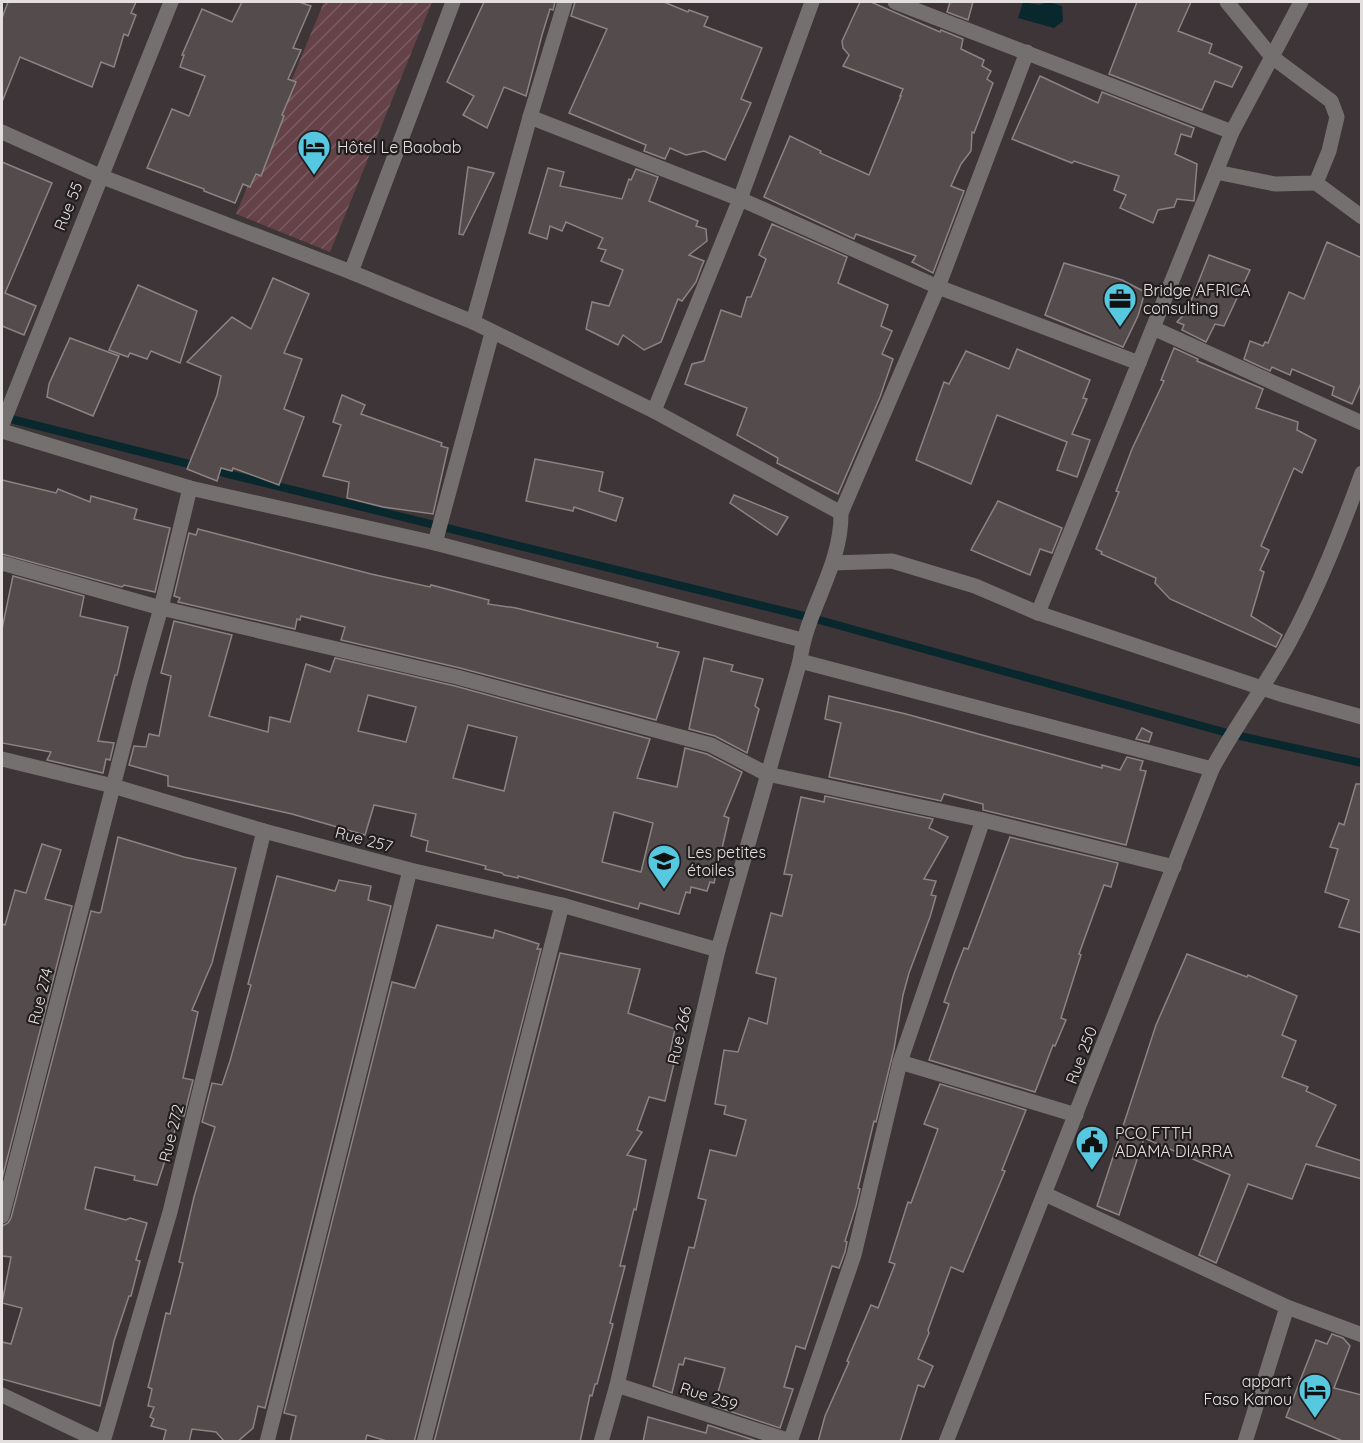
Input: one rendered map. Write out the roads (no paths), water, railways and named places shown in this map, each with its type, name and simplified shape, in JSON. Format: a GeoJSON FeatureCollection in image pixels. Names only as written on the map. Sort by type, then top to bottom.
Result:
{"type":"FeatureCollection","features":[{"type":"Feature","properties":{"kind":"street","name":"Rue 55"},"geometry":{"type":"LineString","coordinates":[[2,425],[171,2]]}},
{"type":"Feature","properties":{"kind":"street"},"geometry":{"type":"LineString","coordinates":[[351,272],[453,2]]}},
{"type":"Feature","properties":{"kind":"street"},"geometry":{"type":"LineString","coordinates":[[473,322],[565,2]]}},
{"type":"Feature","properties":{"kind":"street"},"geometry":{"type":"LineString","coordinates":[[654,411],[740,199],[812,2]]}},
{"type":"Feature","properties":{"kind":"street"},"geometry":{"type":"LineString","coordinates":[[895,2],[1232,132]]}},
{"type":"Feature","properties":{"kind":"street"},"geometry":{"type":"LineString","coordinates":[[1227,2],[1272,57],[1331,101],[1337,117],[1329,151],[1316,183]]}},
{"type":"Feature","properties":{"kind":"street"},"geometry":{"type":"LineString","coordinates":[[1038,613],[1232,132],[1301,2]]}},
{"type":"Feature","properties":{"kind":"street","name":"Rue 266"},"geometry":{"type":"LineString","coordinates":[[601,1442],[718,950],[800,661],[802,640],[833,563],[841,530],[841,513],[938,287],[1027,52]]}},
{"type":"Feature","properties":{"kind":"street"},"geometry":{"type":"LineString","coordinates":[[531,117],[740,199],[938,287],[1139,363]]}},
{"type":"Feature","properties":{"kind":"street"},"geometry":{"type":"LineString","coordinates":[[2,132],[100,176],[351,272],[473,322],[654,411],[841,513]]}},
{"type":"Feature","properties":{"kind":"street"},"geometry":{"type":"LineString","coordinates":[[1216,172],[1275,184],[1316,183],[1362,218]]}},
{"type":"Feature","properties":{"kind":"street"},"geometry":{"type":"LineString","coordinates":[[1153,328],[1362,423]]}},
{"type":"Feature","properties":{"kind":"street"},"geometry":{"type":"LineString","coordinates":[[435,543],[492,333]]}},
{"type":"Feature","properties":{"kind":"street"},"geometry":{"type":"LineString","coordinates":[[2,430],[190,488],[435,543],[802,640]]}},
{"type":"Feature","properties":{"kind":"street","name":"Rue 250"},"geometry":{"type":"LineString","coordinates":[[946,1442],[1212,769],[1231,734],[1263,688],[1291,640],[1330,558],[1362,473]]}},
{"type":"Feature","properties":{"kind":"street","name":"Rue 274"},"geometry":{"type":"LineString","coordinates":[[2,1215],[161,608],[190,488]]}},
{"type":"Feature","properties":{"kind":"street"},"geometry":{"type":"LineString","coordinates":[[833,563],[892,561],[975,586],[1038,613],[1263,688],[1362,717]]}},
{"type":"Feature","properties":{"kind":"street"},"geometry":{"type":"LineString","coordinates":[[2,563],[161,608],[458,677],[711,746],[767,774],[983,820],[1174,867]]}},
{"type":"Feature","properties":{"kind":"street"},"geometry":{"type":"LineString","coordinates":[[800,661],[1212,769]]}},
{"type":"Feature","properties":{"kind":"street","name":"Rue 257"},"geometry":{"type":"LineString","coordinates":[[2,759],[113,786],[264,831],[410,870],[562,904],[718,950]]}},
{"type":"Feature","properties":{"kind":"street"},"geometry":{"type":"LineString","coordinates":[[790,1441],[854,1255],[900,1062],[983,820]]}},
{"type":"Feature","properties":{"kind":"street","name":"Rue 272"},"geometry":{"type":"LineString","coordinates":[[102,1442],[170,1212],[264,831]]}},
{"type":"Feature","properties":{"kind":"street"},"geometry":{"type":"LineString","coordinates":[[267,1442],[410,870]]}},
{"type":"Feature","properties":{"kind":"street"},"geometry":{"type":"LineString","coordinates":[[424,1442],[562,904]]}},
{"type":"Feature","properties":{"kind":"street"},"geometry":{"type":"LineString","coordinates":[[900,1062],[1076,1115]]}},
{"type":"Feature","properties":{"kind":"street"},"geometry":{"type":"LineString","coordinates":[[1045,1194],[1287,1307],[1362,1335]]}},
{"type":"Feature","properties":{"kind":"street"},"geometry":{"type":"LineString","coordinates":[[1245,1442],[1287,1307]]}},
{"type":"Feature","properties":{"kind":"street","name":"Rue 259"},"geometry":{"type":"LineString","coordinates":[[616,1385],[790,1441]]}},
{"type":"Feature","properties":{"kind":"street"},"geometry":{"type":"LineString","coordinates":[[2,1395],[102,1442]]}},
{"type":"Feature","properties":{"kind":"water"},"geometry":{"type":"Polygon","coordinates":[[[1023,2],[1039,5],[1049,2],[1062,6],[1063,21],[1054,28],[1018,18],[1023,2]]]}},
{"type":"Feature","properties":{"kind":"waterway"},"geometry":{"type":"LineString","coordinates":[[3,417],[197,466]]}},
{"type":"Feature","properties":{"kind":"waterway"},"geometry":{"type":"LineString","coordinates":[[212,470],[812,618],[1231,734],[1362,763]]}},
{"type":"Feature","properties":{"kind":"place","name":"Hôtel Le Baobab"},"geometry":{"type":"Point","coordinates":[314,176]}},
{"type":"Feature","properties":{"kind":"place","name":"Bridge AFRICA consulting"},"geometry":{"type":"Point","coordinates":[1120,328]}},
{"type":"Feature","properties":{"kind":"place","name":"Les petites étoiles"},"geometry":{"type":"Point","coordinates":[664,890]}},
{"type":"Feature","properties":{"kind":"place","name":"PCO FTTH ADAMA DIARRA"},"geometry":{"type":"Point","coordinates":[1092,1171]}},
{"type":"Feature","properties":{"kind":"place","name":"appart Faso Kanou"},"geometry":{"type":"Point","coordinates":[1315,1419]}}]}
